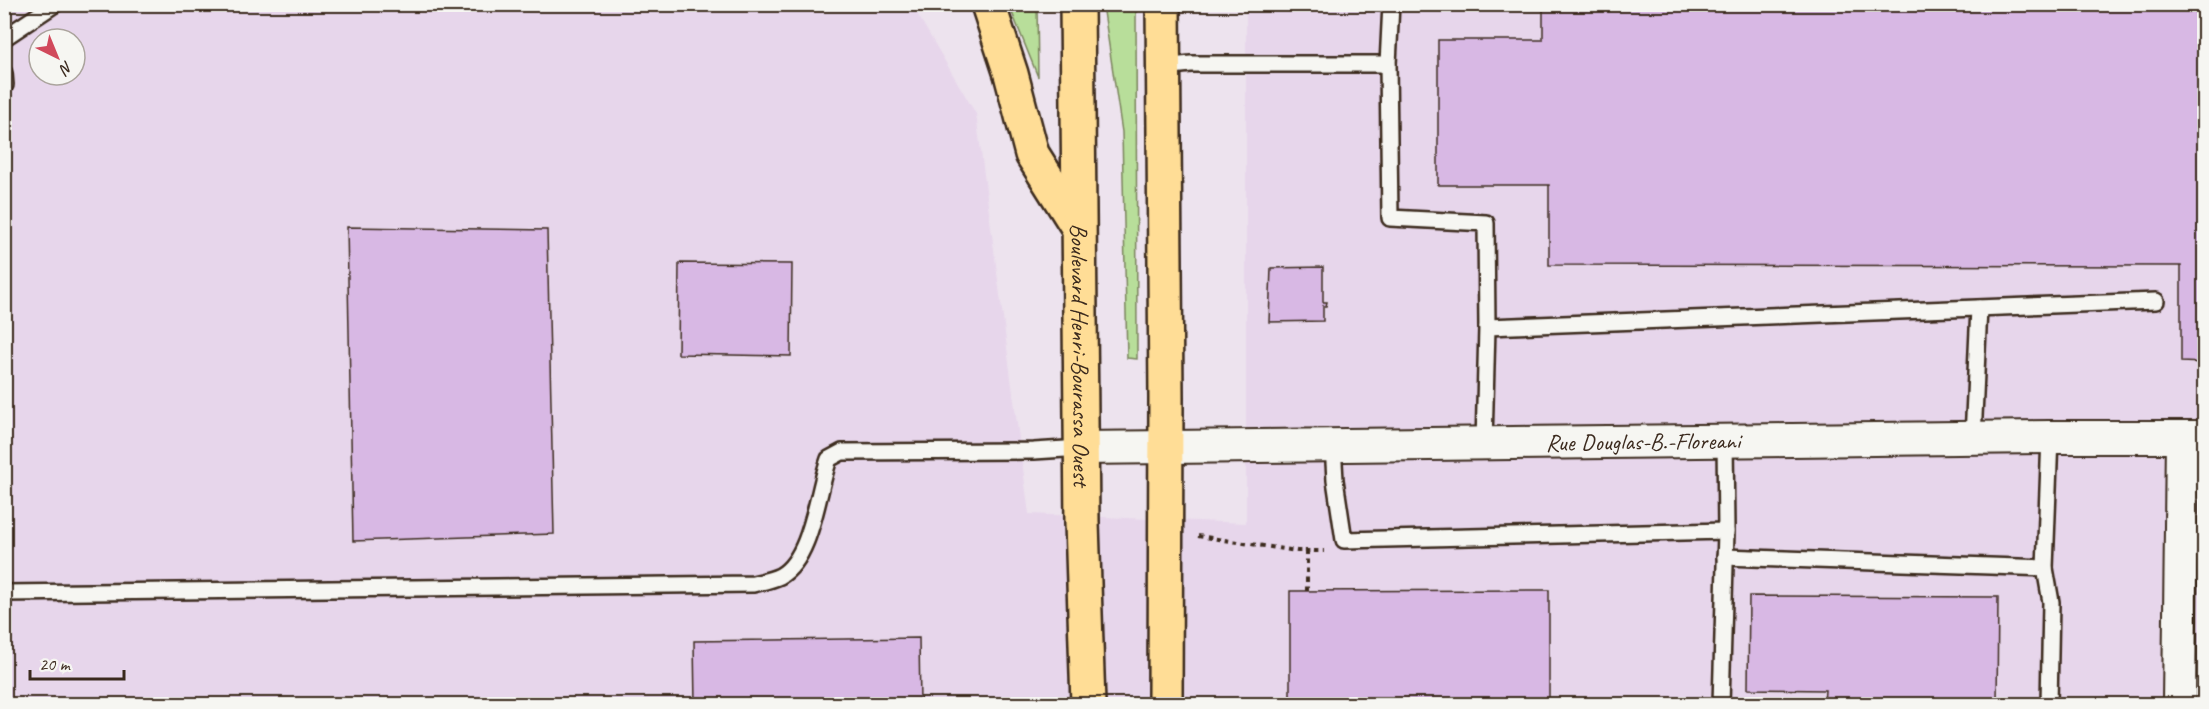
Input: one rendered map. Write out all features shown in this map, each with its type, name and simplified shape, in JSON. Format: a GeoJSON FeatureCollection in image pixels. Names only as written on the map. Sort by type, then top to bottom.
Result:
{"type":"FeatureCollection","features":[{"type":"Feature","properties":{"kind":"main road"},"geometry":{"type":"LineString","coordinates":[[988,4],[1011,74],[1032,154],[1078,227]]}},
{"type":"Feature","properties":{"kind":"main road","name":"Boulevard Henri-Bourassa Ouest"},"geometry":{"type":"LineString","coordinates":[[1077,4],[1082,523],[1088,705]]}},
{"type":"Feature","properties":{"kind":"main road"},"geometry":{"type":"LineString","coordinates":[[1163,4],[1165,705]]}},
{"type":"Feature","properties":{"kind":"street","name":"Rue Douglas-B.-Floreani"},"geometry":{"type":"LineString","coordinates":[[1081,448],[2193,437]]}},
{"type":"Feature","properties":{"kind":"street"},"geometry":{"type":"LineString","coordinates":[[2179,705],[2193,437]]}},
{"type":"Feature","properties":{"kind":"lane"},"geometry":{"type":"LineString","coordinates":[[4,39],[55,4]]}},
{"type":"Feature","properties":{"kind":"lane"},"geometry":{"type":"LineString","coordinates":[[1391,4],[1388,64],[1390,218],[1486,223],[1487,327],[1484,443]]}},
{"type":"Feature","properties":{"kind":"lane"},"geometry":{"type":"LineString","coordinates":[[1163,67],[1191,64],[1388,64]]}},
{"type":"Feature","properties":{"kind":"lane"},"geometry":{"type":"LineString","coordinates":[[4,73],[5,85]]}},
{"type":"Feature","properties":{"kind":"lane"},"geometry":{"type":"LineString","coordinates":[[1487,327],[2156,301]]}},
{"type":"Feature","properties":{"kind":"lane"},"geometry":{"type":"LineString","coordinates":[[1973,438],[1978,308]]}},
{"type":"Feature","properties":{"kind":"lane"},"geometry":{"type":"LineString","coordinates":[[2049,705],[2051,602],[2045,568],[2050,437]]}},
{"type":"Feature","properties":{"kind":"lane"},"geometry":{"type":"LineString","coordinates":[[1721,705],[1726,531],[1725,440]]}},
{"type":"Feature","properties":{"kind":"lane"},"geometry":{"type":"LineString","coordinates":[[1333,445],[1335,480],[1344,540],[1726,531]]}},
{"type":"Feature","properties":{"kind":"lane"},"geometry":{"type":"LineString","coordinates":[[4,593],[753,584],[780,576],[800,556],[807,541],[829,459],[842,453],[1034,451],[1081,448]]}},
{"type":"Feature","properties":{"kind":"lane"},"geometry":{"type":"LineString","coordinates":[[1725,557],[2045,568]]}},
{"type":"Feature","properties":{"kind":"path"},"geometry":{"type":"LineString","coordinates":[[1197,536],[1307,552],[1322,552]]}},
{"type":"Feature","properties":{"kind":"path"},"geometry":{"type":"LineString","coordinates":[[1307,552],[1307,591]]}},
{"type":"Feature","properties":{"kind":"shaded area"},"geometry":{"type":"Polygon","coordinates":[[[4,5],[912,5],[976,114],[1029,514],[1246,523],[1246,5],[2204,5],[2204,704],[5,704],[4,5]]]}},
{"type":"Feature","properties":{"kind":"green space"},"geometry":{"type":"Polygon","coordinates":[[[1009,5],[1037,5],[1038,77],[1009,5]]]}},
{"type":"Feature","properties":{"kind":"green space"},"geometry":{"type":"Polygon","coordinates":[[[1103,5],[1136,5],[1137,359],[1127,358],[1122,132],[1103,5]]]}},
{"type":"Feature","properties":{"kind":"building"},"geometry":{"type":"Polygon","coordinates":[[[1543,4],[2204,4],[2204,363],[2181,362],[2181,266],[1549,265],[1549,185],[1438,185],[1438,40],[1543,40],[1543,4]]]}},
{"type":"Feature","properties":{"kind":"building"},"geometry":{"type":"Polygon","coordinates":[[[347,227],[547,230],[554,534],[353,541],[347,227]]]}},
{"type":"Feature","properties":{"kind":"building"},"geometry":{"type":"Polygon","coordinates":[[[679,263],[792,264],[791,356],[678,354],[679,263]]]}},
{"type":"Feature","properties":{"kind":"building"},"geometry":{"type":"Polygon","coordinates":[[[1323,267],[1323,302],[1327,302],[1326,306],[1323,306],[1323,321],[1269,322],[1271,268],[1323,267]]]}},
{"type":"Feature","properties":{"kind":"building"},"geometry":{"type":"Polygon","coordinates":[[[1549,590],[1549,704],[1290,704],[1290,591],[1549,590]]]}},
{"type":"Feature","properties":{"kind":"building"},"geometry":{"type":"Polygon","coordinates":[[[1749,596],[1998,597],[1997,704],[1824,704],[1825,690],[1748,689],[1749,596]]]}},
{"type":"Feature","properties":{"kind":"building"},"geometry":{"type":"Polygon","coordinates":[[[919,638],[920,704],[695,704],[694,641],[919,638]]]}}]}
